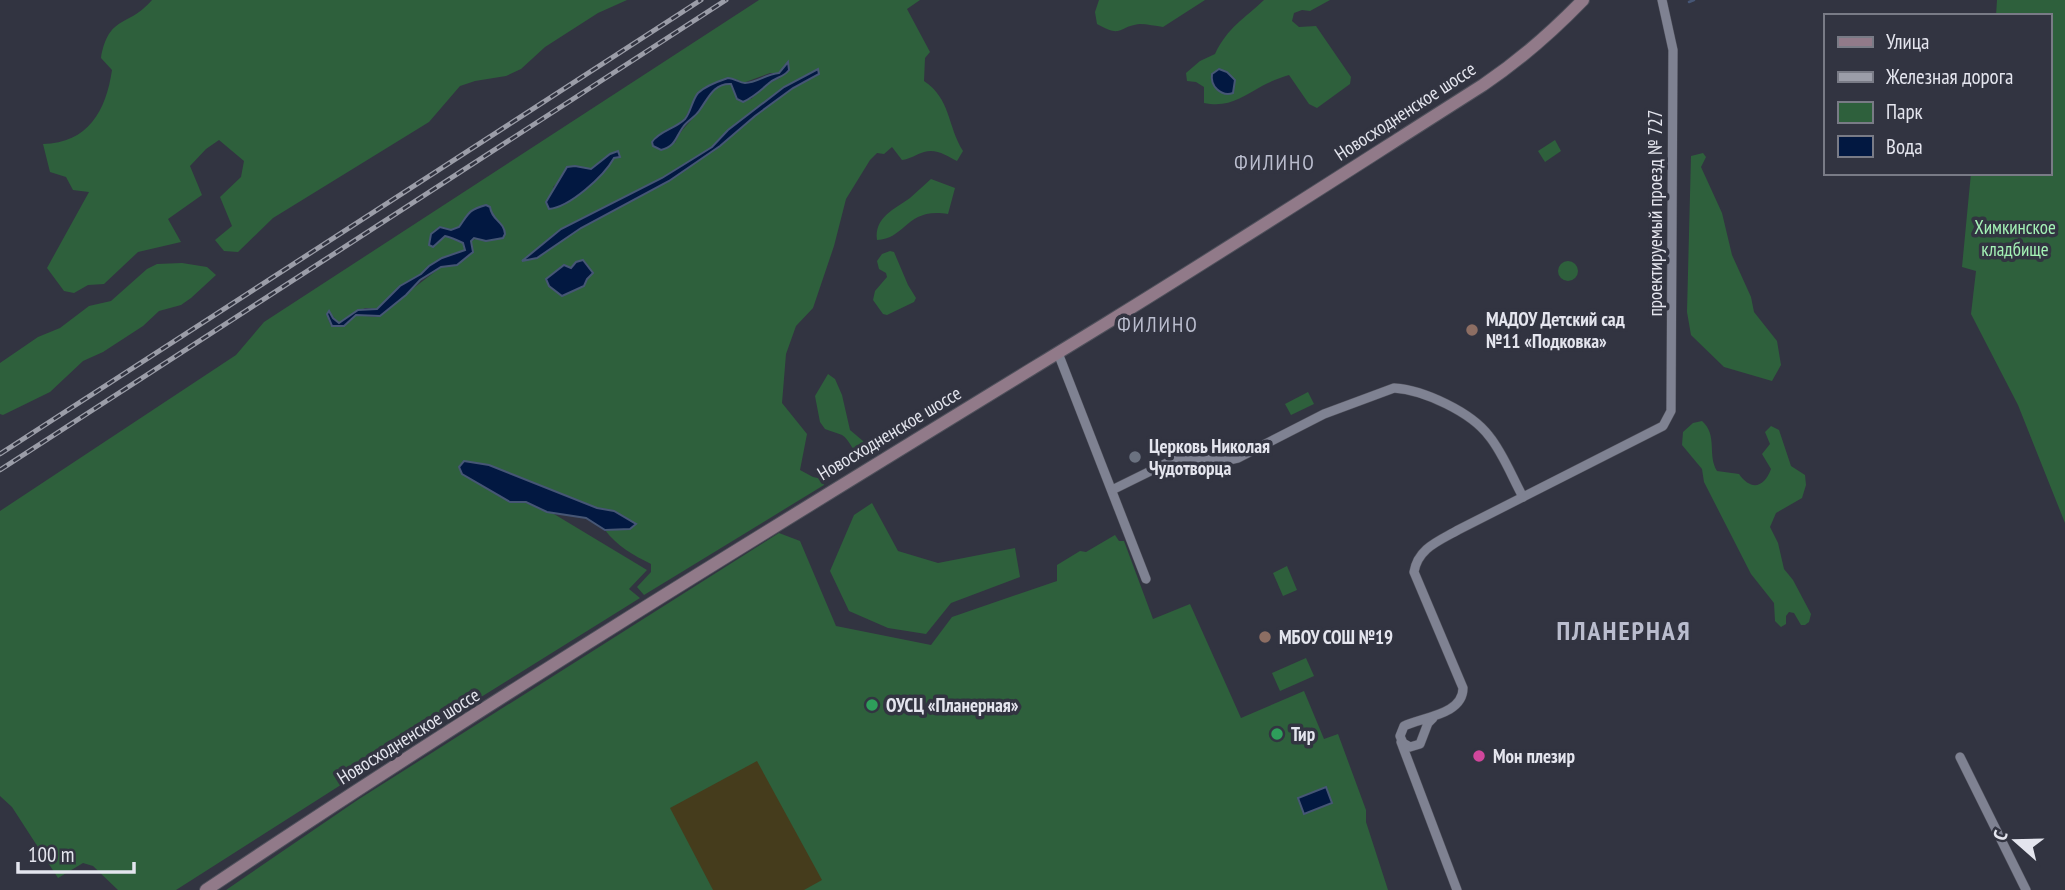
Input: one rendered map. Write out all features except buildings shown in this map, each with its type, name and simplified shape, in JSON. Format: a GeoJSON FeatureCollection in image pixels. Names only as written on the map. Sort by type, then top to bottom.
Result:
{"type":"FeatureCollection","features":[{"type":"Feature","properties":{"kind":"main road","name":"Новосходненское шоссе"},"geometry":{"type":"LineString","coordinates":[[206,890],[315,817],[862,472],[1058,353],[1483,85],[1515,63],[1583,0]]}},
{"type":"Feature","properties":{"kind":"street","name":"проектируемый проезд № 727"},"geometry":{"type":"LineString","coordinates":[[1523,497],[1663,426],[1671,411],[1673,50],[1662,0]]}},
{"type":"Feature","properties":{"kind":"street"},"geometry":{"type":"LineString","coordinates":[[1058,353],[1146,579]]}},
{"type":"Feature","properties":{"kind":"street"},"geometry":{"type":"LineString","coordinates":[[1112,490],[1179,457],[1229,460],[1238,458],[1324,414],[1394,387],[1431,397],[1466,415],[1484,429],[1523,497],[1425,549],[1416,560],[1414,572],[1463,688],[1461,699],[1428,723],[1420,744],[1409,752],[1408,760]]}},
{"type":"Feature","properties":{"kind":"street"},"geometry":{"type":"LineString","coordinates":[[1433,718],[1411,723],[1402,729],[1401,740],[1457,890]]}},
{"type":"Feature","properties":{"kind":"street"},"geometry":{"type":"LineString","coordinates":[[1411,723],[1419,724],[1425,734]]}},
{"type":"Feature","properties":{"kind":"street"},"geometry":{"type":"LineString","coordinates":[[1401,740],[1406,746],[1413,747]]}},
{"type":"Feature","properties":{"kind":"street"},"geometry":{"type":"LineString","coordinates":[[1960,757],[2026,890]]}},
{"type":"Feature","properties":{"kind":"green space"},"geometry":{"type":"Polygon","coordinates":[[[152,0],[627,0],[598,13],[545,47],[521,69],[506,76],[460,86],[429,122],[273,218],[238,252],[224,251],[215,240],[232,226],[220,197],[241,177],[244,161],[219,140],[190,166],[202,195],[168,219],[181,242],[138,252],[104,284],[88,285],[74,293],[64,291],[47,268],[89,192],[73,190],[66,177],[50,172],[43,144],[72,138],[92,122],[105,99],[112,70],[101,58],[109,34],[152,0]]]}},
{"type":"Feature","properties":{"kind":"green space"},"geometry":{"type":"Polygon","coordinates":[[[759,0],[920,0],[907,9],[930,52],[925,58],[924,81],[933,88],[944,104],[963,151],[957,161],[933,151],[902,160],[892,147],[884,154],[877,153],[846,199],[834,246],[813,308],[796,326],[786,354],[782,403],[807,434],[800,470],[822,479],[824,485],[644,595],[637,587],[651,572],[651,564],[626,550],[610,536],[605,530],[630,529],[605,509],[489,465],[480,465],[462,474],[490,489],[554,514],[647,570],[629,589],[640,598],[176,890],[118,890],[93,866],[83,863],[58,878],[12,807],[0,796],[0,511],[236,355],[264,322],[759,0]],[[787,63],[779,73],[770,73],[743,83],[736,79],[709,86],[699,92],[685,118],[669,131],[675,143],[717,87],[730,84],[751,99],[769,83],[780,78],[787,63]],[[818,70],[728,130],[712,147],[662,178],[561,229],[523,261],[537,258],[581,228],[669,181],[720,146],[793,88],[819,74],[818,70]],[[618,152],[610,154],[591,169],[575,166],[553,187],[564,205],[594,182],[618,152]],[[486,205],[476,208],[459,227],[451,230],[440,227],[433,231],[429,242],[439,242],[445,236],[463,243],[465,250],[429,266],[400,286],[377,309],[365,308],[339,323],[329,312],[331,326],[344,326],[356,315],[376,317],[441,267],[463,261],[471,248],[471,241],[503,227],[491,216],[490,207],[486,205]],[[564,265],[547,279],[549,286],[562,295],[571,268],[564,265]]]}},
{"type":"Feature","properties":{"kind":"green space"},"geometry":{"type":"Polygon","coordinates":[[[1099,0],[1205,0],[1163,27],[1140,24],[1112,31],[1097,24],[1095,12],[1099,0]]]}},
{"type":"Feature","properties":{"kind":"green space"},"geometry":{"type":"Polygon","coordinates":[[[1264,0],[1330,0],[1310,11],[1294,13],[1292,21],[1299,27],[1316,26],[1351,77],[1350,84],[1317,108],[1309,104],[1289,75],[1221,104],[1204,103],[1204,87],[1187,81],[1186,73],[1200,61],[1215,54],[1231,30],[1264,0]]]}},
{"type":"Feature","properties":{"kind":"green space","name":"Химкинское кладбище"},"geometry":{"type":"Polygon","coordinates":[[[1997,0],[2065,0],[2065,523],[2018,405],[1971,314],[1976,271],[1962,267],[1971,175],[2051,175],[2051,14],[1996,14],[1997,0]]]}},
{"type":"Feature","properties":{"kind":"green space"},"geometry":{"type":"Polygon","coordinates":[[[1555,140],[1561,151],[1545,162],[1538,151],[1555,140]]]}},
{"type":"Feature","properties":{"kind":"green space"},"geometry":{"type":"Polygon","coordinates":[[[1703,153],[1706,157],[1701,167],[1722,213],[1732,255],[1751,297],[1754,312],[1777,341],[1781,365],[1772,381],[1724,367],[1691,335],[1687,312],[1691,156],[1703,153]]]}},
{"type":"Feature","properties":{"kind":"green space"},"geometry":{"type":"Polygon","coordinates":[[[931,179],[955,188],[948,214],[923,215],[894,235],[877,240],[882,220],[931,179]]]}},
{"type":"Feature","properties":{"kind":"green space"},"geometry":{"type":"Polygon","coordinates":[[[894,252],[916,298],[914,302],[887,315],[883,314],[873,300],[875,291],[887,277],[886,273],[879,269],[877,261],[882,254],[894,252]]]}},
{"type":"Feature","properties":{"kind":"green space"},"geometry":{"type":"Polygon","coordinates":[[[1568,261],[1575,264],[1578,271],[1575,278],[1568,281],[1561,278],[1558,271],[1561,264],[1568,261]]]}},
{"type":"Feature","properties":{"kind":"green space"},"geometry":{"type":"Polygon","coordinates":[[[182,263],[207,267],[216,275],[181,305],[159,311],[143,326],[103,352],[83,361],[50,392],[3,415],[0,414],[0,363],[38,337],[60,328],[89,306],[111,301],[147,269],[157,264],[182,263]]]}},
{"type":"Feature","properties":{"kind":"green space"},"geometry":{"type":"Polygon","coordinates":[[[828,374],[835,379],[842,395],[850,430],[863,441],[867,453],[858,454],[845,437],[825,429],[820,422],[815,396],[828,374]]]}},
{"type":"Feature","properties":{"kind":"green space"},"geometry":{"type":"Polygon","coordinates":[[[1308,392],[1314,404],[1291,415],[1285,404],[1308,392]]]}},
{"type":"Feature","properties":{"kind":"green space"},"geometry":{"type":"Polygon","coordinates":[[[1702,421],[1710,432],[1717,471],[1739,474],[1753,485],[1765,480],[1771,469],[1762,454],[1770,444],[1765,432],[1771,426],[1779,430],[1791,466],[1805,475],[1806,485],[1802,498],[1776,513],[1770,527],[1778,543],[1784,569],[1811,614],[1805,625],[1801,625],[1794,613],[1789,612],[1786,624],[1781,627],[1775,621],[1774,603],[1751,574],[1704,482],[1702,469],[1682,445],[1683,432],[1693,423],[1702,421]]]}},
{"type":"Feature","properties":{"kind":"green space"},"geometry":{"type":"Polygon","coordinates":[[[872,503],[898,551],[938,563],[1015,548],[1020,577],[951,603],[926,634],[888,628],[849,611],[830,571],[854,515],[872,503]]]}},
{"type":"Feature","properties":{"kind":"green space","name":"ОУСЦ «Планерная»"},"geometry":{"type":"Polygon","coordinates":[[[779,533],[800,541],[836,626],[931,645],[952,617],[1057,581],[1057,565],[1115,535],[1119,541],[1124,541],[1153,619],[1190,604],[1241,718],[1304,691],[1324,739],[1338,734],[1366,810],[1366,822],[1388,890],[226,890],[359,799],[779,533]]]}},
{"type":"Feature","properties":{"kind":"green space"},"geometry":{"type":"Polygon","coordinates":[[[1287,566],[1297,590],[1283,596],[1273,573],[1287,566]]]}},
{"type":"Feature","properties":{"kind":"green space"},"geometry":{"type":"Polygon","coordinates":[[[1306,658],[1314,676],[1280,691],[1272,673],[1306,658]]]}},
{"type":"Feature","properties":{"kind":"sand"},"geometry":{"type":"Polygon","coordinates":[[[757,761],[822,880],[804,890],[713,890],[670,808],[757,761]]]}},
{"type":"Feature","properties":{"kind":"water"},"geometry":{"type":"Polygon","coordinates":[[[788,62],[787,73],[743,102],[737,99],[731,84],[715,89],[672,144],[661,150],[653,146],[655,138],[685,119],[696,96],[704,88],[728,78],[743,83],[754,82],[779,73],[788,62]]]}},
{"type":"Feature","properties":{"kind":"water"},"geometry":{"type":"Polygon","coordinates":[[[818,69],[819,74],[793,88],[720,146],[669,181],[581,228],[537,258],[522,261],[561,229],[662,178],[712,147],[728,130],[784,87],[818,69]]]}},
{"type":"Feature","properties":{"kind":"water"},"geometry":{"type":"Polygon","coordinates":[[[1219,69],[1235,80],[1233,93],[1221,92],[1215,86],[1212,74],[1219,69]]]}},
{"type":"Feature","properties":{"kind":"water"},"geometry":{"type":"Polygon","coordinates":[[[618,151],[620,157],[614,158],[586,190],[567,203],[549,209],[546,202],[567,167],[591,169],[618,151]]]}},
{"type":"Feature","properties":{"kind":"water"},"geometry":{"type":"Polygon","coordinates":[[[486,205],[503,226],[503,238],[486,241],[474,238],[471,241],[473,252],[457,265],[441,267],[420,280],[380,316],[356,315],[344,326],[332,326],[327,314],[329,311],[339,323],[358,310],[377,309],[400,286],[429,266],[465,250],[463,243],[445,236],[433,247],[429,245],[431,234],[440,227],[451,230],[459,227],[470,213],[486,205]]]}},
{"type":"Feature","properties":{"kind":"water"},"geometry":{"type":"Polygon","coordinates":[[[583,260],[593,273],[584,286],[562,296],[549,286],[546,279],[564,265],[571,268],[576,262],[583,260]]]}},
{"type":"Feature","properties":{"kind":"water"},"geometry":{"type":"Polygon","coordinates":[[[464,461],[489,465],[597,508],[614,511],[636,524],[630,529],[605,530],[586,518],[547,512],[526,502],[510,502],[462,474],[459,467],[464,461]]]}},
{"type":"Feature","properties":{"kind":"water"},"geometry":{"type":"Polygon","coordinates":[[[1326,787],[1332,803],[1304,814],[1298,798],[1326,787]]]}},
{"type":"Feature","properties":{"kind":"waterway"},"geometry":{"type":"LineString","coordinates":[[1689,2],[1694,0]]}},
{"type":"Feature","properties":{"kind":"railway"},"geometry":{"type":"LineString","coordinates":[[0,454],[701,0]]}},
{"type":"Feature","properties":{"kind":"railway"},"geometry":{"type":"LineString","coordinates":[[0,470],[726,0]]}},
{"type":"Feature","properties":{"kind":"place","name":"МАДОУ Детский сад №11 «Подковка»"},"geometry":{"type":"Point","coordinates":[1472,330]}},
{"type":"Feature","properties":{"kind":"place","name":"Церковь Николая Чудотворца"},"geometry":{"type":"Point","coordinates":[1135,457]}},
{"type":"Feature","properties":{"kind":"place","name":"МБОУ СОШ №19"},"geometry":{"type":"Point","coordinates":[1265,637]}},
{"type":"Feature","properties":{"kind":"place","name":"ОУСЦ «Планерная»"},"geometry":{"type":"Point","coordinates":[872,705]}},
{"type":"Feature","properties":{"kind":"place","name":"Тир"},"geometry":{"type":"Point","coordinates":[1277,734]}},
{"type":"Feature","properties":{"kind":"place","name":"Мон плезир"},"geometry":{"type":"Point","coordinates":[1479,756]}},
{"type":"Feature","properties":{"kind":"district","name":"ФИЛИНО"},"geometry":{"type":"Point","coordinates":[1275,162]}},
{"type":"Feature","properties":{"kind":"district","name":"ФИЛИНО"},"geometry":{"type":"Point","coordinates":[1158,324]}},
{"type":"Feature","properties":{"kind":"district","name":"ПЛАНЕРНАЯ"},"geometry":{"type":"Point","coordinates":[1624,630]}}]}
